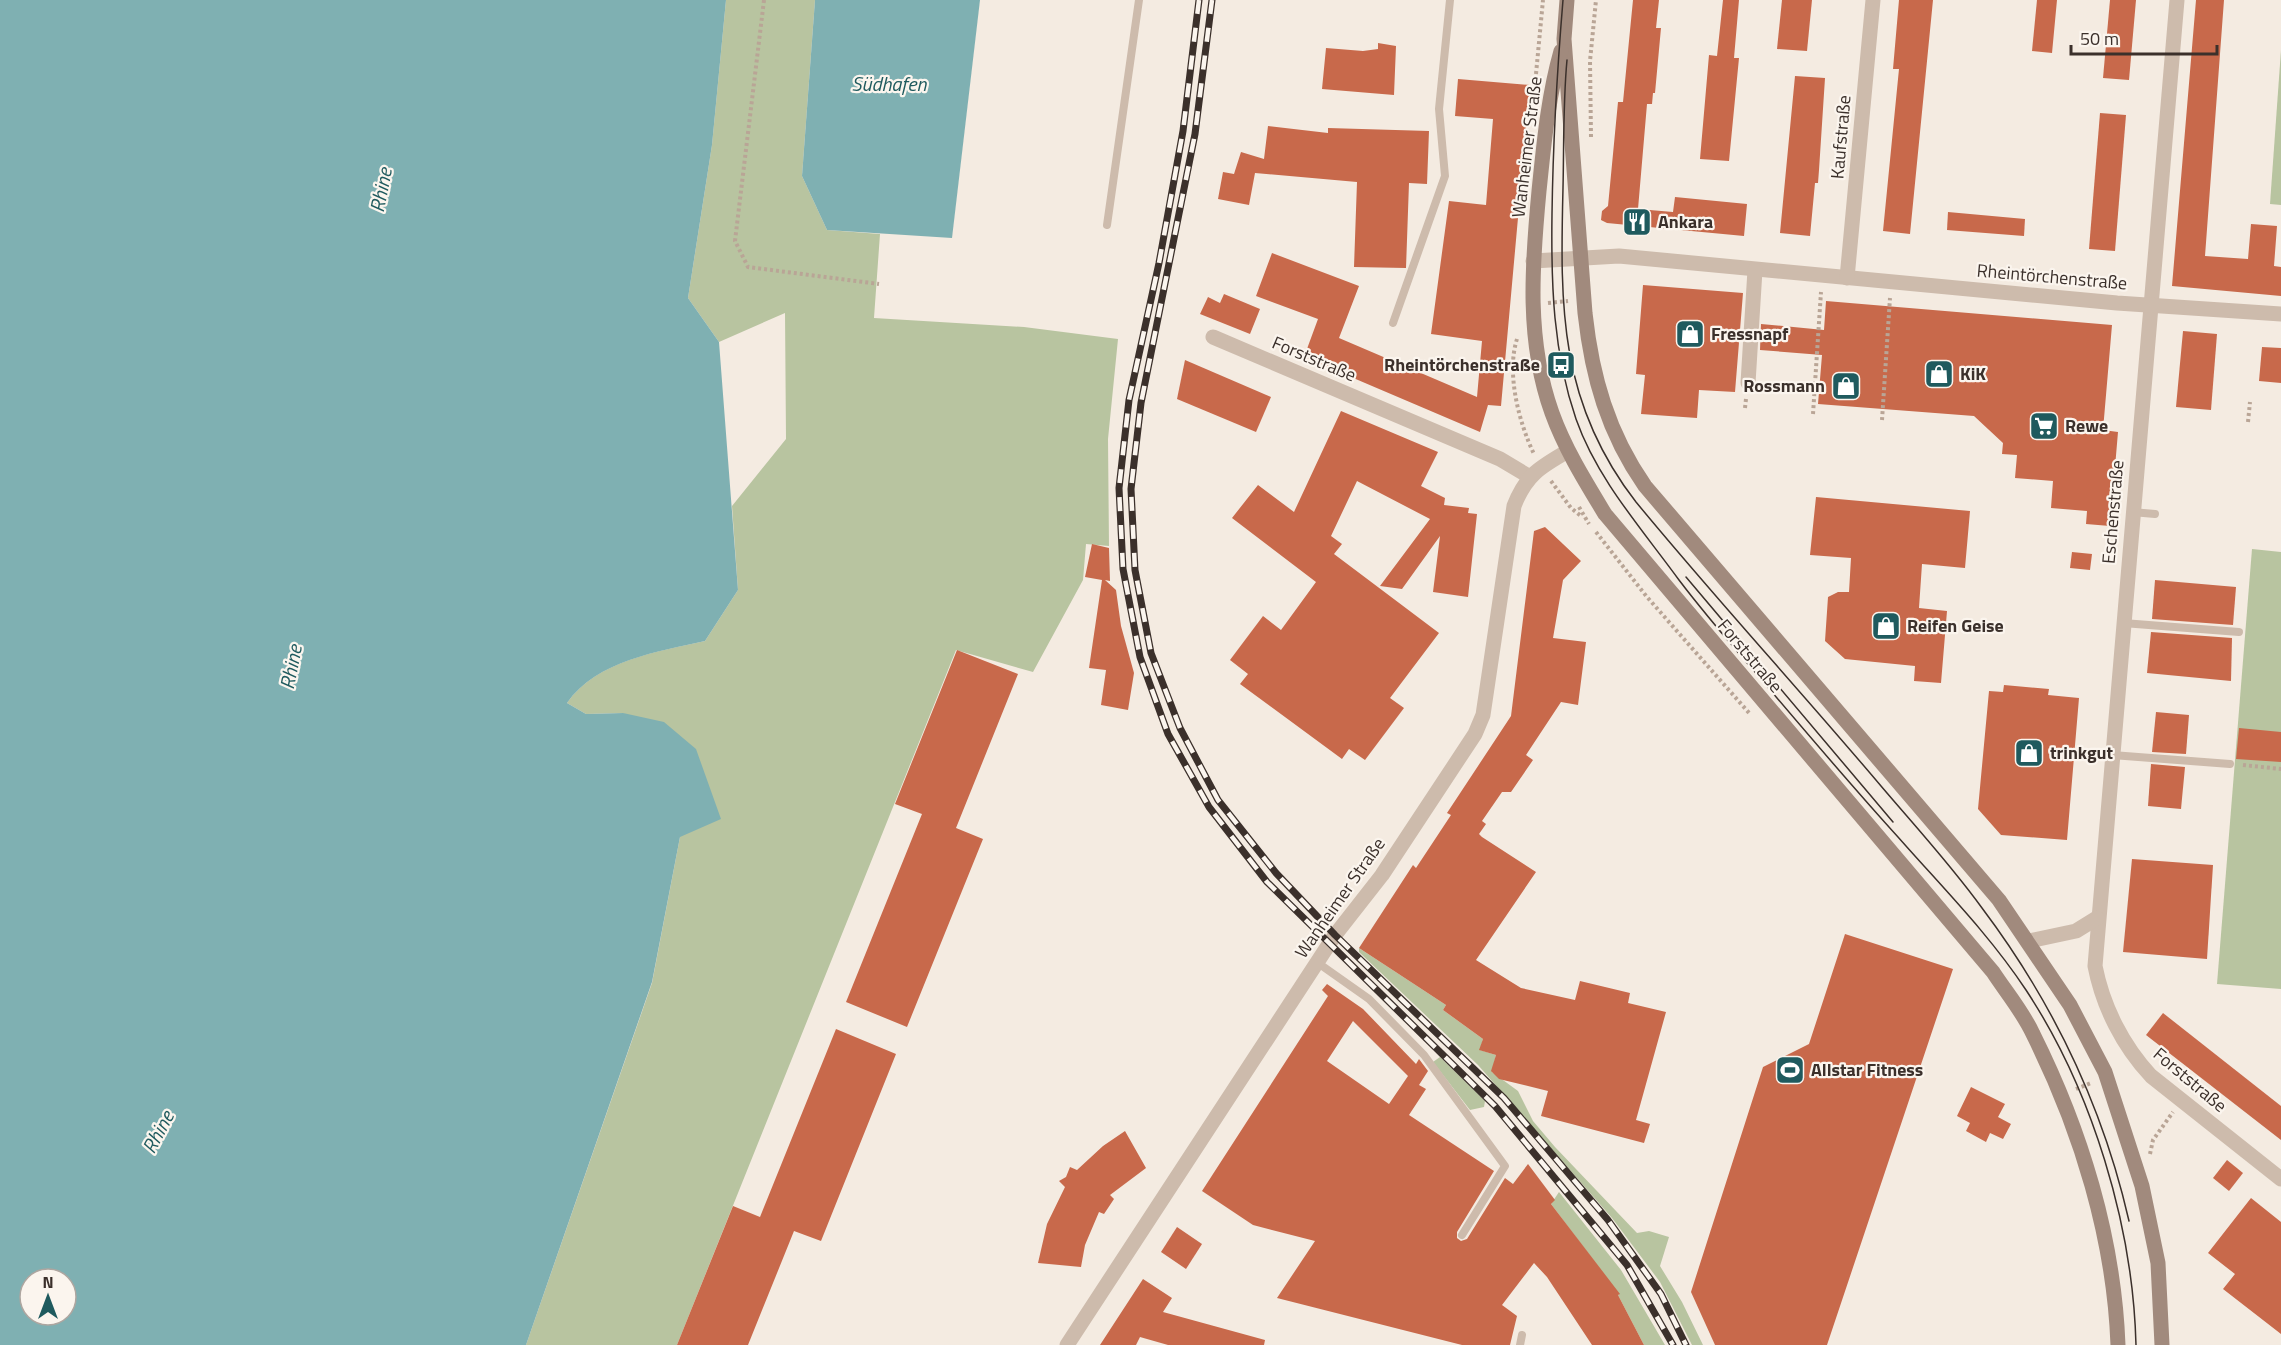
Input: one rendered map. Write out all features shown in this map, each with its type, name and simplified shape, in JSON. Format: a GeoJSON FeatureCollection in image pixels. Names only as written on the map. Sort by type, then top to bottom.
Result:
{"type":"FeatureCollection","features":[{"type":"Feature","properties":{"kind":"street","name":"Wanheimer Straße"},"geometry":{"type":"LineString","coordinates":[[1533,261],[1545,125],[1564,39],[1567,0]]}},
{"type":"Feature","properties":{"kind":"street","name":"Kaufstraße"},"geometry":{"type":"LineString","coordinates":[[1847,278],[1873,0]]}},
{"type":"Feature","properties":{"kind":"street","name":"Eschenstraße"},"geometry":{"type":"LineString","coordinates":[[2097,918],[2177,0]]}},
{"type":"Feature","properties":{"kind":"street","name":"Wanheimer Straße"},"geometry":{"type":"LineString","coordinates":[[1564,39],[1581,258]]}},
{"type":"Feature","properties":{"kind":"street","name":"Rheintörchenstraße"},"geometry":{"type":"LineString","coordinates":[[1533,261],[1619,256],[1822,276],[2281,314]]}},
{"type":"Feature","properties":{"kind":"street","name":"Forststraße"},"geometry":{"type":"LineString","coordinates":[[1581,258],[1589,354],[1602,403],[1636,473],[1999,900],[2029,941],[2070,1005],[2105,1072],[2142,1186],[2158,1263],[2162,1345]]}},
{"type":"Feature","properties":{"kind":"street","name":"Forststraße"},"geometry":{"type":"LineString","coordinates":[[1533,261],[1537,352],[1551,411],[1568,451],[1605,514],[1993,972],[2033,1032],[2093,1186],[2110,1259],[2118,1345]]}},
{"type":"Feature","properties":{"kind":"street"},"geometry":{"type":"LineString","coordinates":[[1748,383],[1755,270]]}},
{"type":"Feature","properties":{"kind":"street","name":"Forststraße"},"geometry":{"type":"LineString","coordinates":[[1213,337],[1500,459],[1536,471]]}},
{"type":"Feature","properties":{"kind":"street"},"geometry":{"type":"LineString","coordinates":[[1536,471],[1568,451]]}},
{"type":"Feature","properties":{"kind":"street","name":"Wanheimer Straße"},"geometry":{"type":"LineString","coordinates":[[1067,1345],[1317,963],[1351,913],[1382,875],[1479,724],[1487,696],[1514,506],[1522,486],[1536,471]]}},
{"type":"Feature","properties":{"kind":"street","name":"Forststraße"},"geometry":{"type":"LineString","coordinates":[[2097,918],[2095,966],[2101,994],[2133,1056],[2151,1076],[2281,1179]]}},
{"type":"Feature","properties":{"kind":"street"},"geometry":{"type":"LineString","coordinates":[[2029,941],[2076,931],[2097,918]]}},
{"type":"Feature","properties":{"kind":"lane"},"geometry":{"type":"LineString","coordinates":[[1107,225],[1139,0]]}},
{"type":"Feature","properties":{"kind":"lane"},"geometry":{"type":"LineString","coordinates":[[1393,323],[1445,176],[1439,109],[1450,0]]}},
{"type":"Feature","properties":{"kind":"lane"},"geometry":{"type":"LineString","coordinates":[[2132,512],[2156,514]]}},
{"type":"Feature","properties":{"kind":"lane"},"geometry":{"type":"LineString","coordinates":[[2122,623],[2239,632]]}},
{"type":"Feature","properties":{"kind":"lane"},"geometry":{"type":"LineString","coordinates":[[2111,755],[2230,764]]}},
{"type":"Feature","properties":{"kind":"lane"},"geometry":{"type":"LineString","coordinates":[[1317,963],[1369,999],[1424,1055],[1505,1166],[1462,1235]]}},
{"type":"Feature","properties":{"kind":"lane"},"geometry":{"type":"LineString","coordinates":[[1520,1345],[1522,1335]]}},
{"type":"Feature","properties":{"kind":"path"},"geometry":{"type":"LineString","coordinates":[[764,0],[735,241],[748,267],[879,284]]}},
{"type":"Feature","properties":{"kind":"path"},"geometry":{"type":"LineString","coordinates":[[1591,139],[1590,61],[1596,0]]}},
{"type":"Feature","properties":{"kind":"path"},"geometry":{"type":"LineString","coordinates":[[1813,414],[1822,276]]}},
{"type":"Feature","properties":{"kind":"path"},"geometry":{"type":"LineString","coordinates":[[1882,420],[1891,282]]}},
{"type":"Feature","properties":{"kind":"path"},"geometry":{"type":"LineString","coordinates":[[1534,305],[1584,299]]}},
{"type":"Feature","properties":{"kind":"path"},"geometry":{"type":"LineString","coordinates":[[1519,336],[1513,353],[1516,386],[1525,433],[1536,471],[1571,508],[1584,517],[1647,597],[1756,721]]}},
{"type":"Feature","properties":{"kind":"path"},"geometry":{"type":"LineString","coordinates":[[2248,422],[2250,402]]}},
{"type":"Feature","properties":{"kind":"path"},"geometry":{"type":"LineString","coordinates":[[2230,764],[2281,769]]}},
{"type":"Feature","properties":{"kind":"path"},"geometry":{"type":"LineString","coordinates":[[2069,1092],[2093,1083],[2084,1061],[2096,1056]]}},
{"type":"Feature","properties":{"kind":"path"},"geometry":{"type":"LineString","coordinates":[[2148,1161],[2153,1140],[2182,1101]]}},
{"type":"Feature","properties":{"kind":"green space"},"geometry":{"type":"Polygon","coordinates":[[[726,0],[815,0],[802,176],[827,230],[880,234],[874,318],[1024,327],[1118,339],[1108,439],[1109,546],[1086,544],[1083,580],[1033,672],[956,650],[677,1345],[526,1345],[652,983],[680,837],[623,713],[586,714],[567,703],[580,688],[611,667],[648,654],[705,641],[738,590],[732,506],[786,439],[785,313],[719,342],[688,298],[712,145],[726,0]]]}},
{"type":"Feature","properties":{"kind":"green space"},"geometry":{"type":"Polygon","coordinates":[[[2281,50],[2281,205],[2270,204],[2281,50]]]}},
{"type":"Feature","properties":{"kind":"green space"},"geometry":{"type":"Polygon","coordinates":[[[2252,549],[2281,552],[2281,989],[2217,984],[2252,549]]]}},
{"type":"Feature","properties":{"kind":"green space"},"geometry":{"type":"Polygon","coordinates":[[[1359,948],[1446,1005],[1443,1010],[1483,1039],[1480,1050],[1496,1055],[1492,1072],[1518,1091],[1533,1121],[1637,1233],[1649,1231],[1669,1237],[1660,1266],[1682,1302],[1703,1345],[1692,1345],[1660,1282],[1612,1218],[1478,1065],[1359,952],[1359,948]]]}},
{"type":"Feature","properties":{"kind":"green space"},"geometry":{"type":"Polygon","coordinates":[[[1440,1057],[1485,1101],[1484,1107],[1470,1110],[1433,1062],[1440,1057]]]}},
{"type":"Feature","properties":{"kind":"green space"},"geometry":{"type":"Polygon","coordinates":[[[1559,1192],[1621,1270],[1665,1345],[1644,1345],[1619,1294],[1551,1204],[1559,1192]]]}},
{"type":"Feature","properties":{"kind":"water","name":"Rhine"},"geometry":{"type":"Polygon","coordinates":[[[0,0],[726,0],[712,145],[688,298],[719,342],[738,590],[705,641],[649,654],[611,667],[580,688],[567,703],[586,714],[623,713],[664,722],[696,749],[721,819],[680,837],[652,982],[526,1345],[0,1345],[0,0]]]}},
{"type":"Feature","properties":{"kind":"water","name":"Südhafen"},"geometry":{"type":"Polygon","coordinates":[[[815,0],[980,0],[952,238],[827,230],[802,176],[815,0]]]}},
{"type":"Feature","properties":{"kind":"building"},"geometry":{"type":"Polygon","coordinates":[[[1633,0],[1659,0],[1656,28],[1661,28],[1655,93],[1653,93],[1652,104],[1647,104],[1638,209],[1673,212],[1675,197],[1747,204],[1744,236],[1607,223],[1601,220],[1602,211],[1608,206],[1618,102],[1623,102],[1633,0]]]}},
{"type":"Feature","properties":{"kind":"building"},"geometry":{"type":"Polygon","coordinates":[[[1723,0],[1739,0],[1734,58],[1739,58],[1729,161],[1700,159],[1709,55],[1717,56],[1723,0]]]}},
{"type":"Feature","properties":{"kind":"building"},"geometry":{"type":"Polygon","coordinates":[[[1782,0],[1812,0],[1807,51],[1777,49],[1782,0]]]}},
{"type":"Feature","properties":{"kind":"building"},"geometry":{"type":"Polygon","coordinates":[[[1899,0],[1933,0],[1910,234],[1883,231],[1899,69],[1893,69],[1899,0]]]}},
{"type":"Feature","properties":{"kind":"building"},"geometry":{"type":"Polygon","coordinates":[[[2037,0],[2057,0],[2052,53],[2032,51],[2037,0]]]}},
{"type":"Feature","properties":{"kind":"building"},"geometry":{"type":"Polygon","coordinates":[[[2110,0],[2136,0],[2129,80],[2103,78],[2110,0]]]}},
{"type":"Feature","properties":{"kind":"building"},"geometry":{"type":"Polygon","coordinates":[[[2196,0],[2224,0],[2205,256],[2248,259],[2251,224],[2277,226],[2274,266],[2281,267],[2281,296],[2172,286],[2196,0]]]}},
{"type":"Feature","properties":{"kind":"building"},"geometry":{"type":"Polygon","coordinates":[[[1378,43],[1396,46],[1394,95],[1322,89],[1326,48],[1363,51],[1378,49],[1378,43]]]}},
{"type":"Feature","properties":{"kind":"building"},"geometry":{"type":"Polygon","coordinates":[[[1795,76],[1825,78],[1818,183],[1815,183],[1810,236],[1780,233],[1795,76]]]}},
{"type":"Feature","properties":{"kind":"building"},"geometry":{"type":"Polygon","coordinates":[[[1458,79],[1530,85],[1501,406],[1488,405],[1480,432],[1304,357],[1318,319],[1256,296],[1272,253],[1359,286],[1339,338],[1477,397],[1482,341],[1431,334],[1449,201],[1486,205],[1493,119],[1455,116],[1458,79]]]}},
{"type":"Feature","properties":{"kind":"building"},"geometry":{"type":"Polygon","coordinates":[[[2100,113],[2126,115],[2115,251],[2089,249],[2100,113]]]}},
{"type":"Feature","properties":{"kind":"building"},"geometry":{"type":"Polygon","coordinates":[[[1268,126],[1328,133],[1328,128],[1429,131],[1427,184],[1409,183],[1406,268],[1354,267],[1357,182],[1255,173],[1249,205],[1218,199],[1223,172],[1234,174],[1241,152],[1264,159],[1268,126]]]}},
{"type":"Feature","properties":{"kind":"building"},"geometry":{"type":"Polygon","coordinates":[[[1948,212],[2025,219],[2024,236],[1947,230],[1948,212]]]}},
{"type":"Feature","properties":{"kind":"building","name":"Fressnapf"},"geometry":{"type":"Polygon","coordinates":[[[1643,285],[1743,293],[1735,392],[1699,390],[1697,418],[1641,414],[1645,375],[1636,374],[1643,285]]]}},
{"type":"Feature","properties":{"kind":"building"},"geometry":{"type":"Polygon","coordinates":[[[1224,294],[1260,309],[1250,334],[1200,314],[1208,297],[1220,303],[1224,294]]]}},
{"type":"Feature","properties":{"kind":"building"},"geometry":{"type":"Polygon","coordinates":[[[1826,301],[2112,325],[2103,430],[2118,432],[2110,526],[2086,524],[2087,511],[2051,508],[2053,481],[2015,478],[2017,455],[2002,454],[2003,443],[1974,416],[1818,404],[1822,355],[1760,350],[1761,324],[1824,330],[1826,301]]]}},
{"type":"Feature","properties":{"kind":"building"},"geometry":{"type":"Polygon","coordinates":[[[2183,331],[2217,334],[2211,410],[2176,407],[2183,331]]]}},
{"type":"Feature","properties":{"kind":"building"},"geometry":{"type":"Polygon","coordinates":[[[2262,347],[2281,348],[2281,383],[2259,381],[2262,347]]]}},
{"type":"Feature","properties":{"kind":"building"},"geometry":{"type":"Polygon","coordinates":[[[1185,360],[1271,397],[1256,432],[1177,399],[1185,360]]]}},
{"type":"Feature","properties":{"kind":"building"},"geometry":{"type":"Polygon","coordinates":[[[1341,411],[1438,452],[1421,486],[1445,498],[1444,505],[1469,508],[1468,513],[1477,514],[1468,597],[1433,592],[1440,536],[1402,589],[1380,586],[1430,519],[1357,481],[1331,536],[1342,544],[1334,554],[1439,633],[1390,698],[1404,708],[1365,760],[1349,749],[1342,759],[1240,684],[1248,674],[1230,660],[1263,616],[1281,630],[1316,582],[1232,518],[1258,485],[1294,512],[1341,411]]]}},
{"type":"Feature","properties":{"kind":"building"},"geometry":{"type":"Polygon","coordinates":[[[1816,497],[1970,511],[1965,568],[1922,564],[1919,608],[1947,611],[1941,683],[1914,681],[1915,666],[1845,659],[1825,641],[1828,597],[1838,592],[1849,592],[1851,558],[1810,555],[1816,497]]]}},
{"type":"Feature","properties":{"kind":"building"},"geometry":{"type":"Polygon","coordinates":[[[1545,527],[1581,561],[1563,580],[1553,638],[1586,642],[1578,705],[1561,702],[1526,755],[1533,760],[1511,792],[1502,792],[1482,821],[1486,824],[1479,834],[1482,837],[1536,872],[1476,960],[1521,988],[1575,1000],[1580,981],[1630,993],[1628,1003],[1666,1012],[1636,1120],[1650,1124],[1644,1143],[1541,1116],[1548,1091],[1499,1079],[1491,1071],[1496,1055],[1479,1050],[1483,1039],[1443,1010],[1446,1005],[1359,948],[1413,865],[1416,868],[1451,815],[1447,813],[1511,716],[1534,531],[1545,527]]]}},
{"type":"Feature","properties":{"kind":"building"},"geometry":{"type":"Polygon","coordinates":[[[1092,544],[1109,548],[1110,581],[1105,580],[1116,590],[1121,626],[1134,673],[1128,710],[1101,705],[1106,670],[1089,668],[1102,580],[1085,577],[1092,544]]]}},
{"type":"Feature","properties":{"kind":"building"},"geometry":{"type":"Polygon","coordinates":[[[2072,552],[2092,554],[2090,570],[2070,568],[2072,552]]]}},
{"type":"Feature","properties":{"kind":"building"},"geometry":{"type":"Polygon","coordinates":[[[2155,580],[2236,587],[2233,625],[2152,619],[2155,580]]]}},
{"type":"Feature","properties":{"kind":"building"},"geometry":{"type":"Polygon","coordinates":[[[2151,632],[2232,638],[2231,681],[2147,673],[2151,632]]]}},
{"type":"Feature","properties":{"kind":"building"},"geometry":{"type":"Polygon","coordinates":[[[957,650],[1018,674],[956,828],[983,839],[907,1027],[846,1002],[922,814],[895,804],[957,650]]]}},
{"type":"Feature","properties":{"kind":"building","name":"trinkgut"},"geometry":{"type":"Polygon","coordinates":[[[2004,685],[2049,689],[2048,695],[2079,698],[2067,840],[2001,835],[1978,809],[1989,691],[2003,692],[2004,685]]]}},
{"type":"Feature","properties":{"kind":"building"},"geometry":{"type":"Polygon","coordinates":[[[2156,712],[2189,715],[2186,754],[2152,752],[2156,712]]]}},
{"type":"Feature","properties":{"kind":"building"},"geometry":{"type":"Polygon","coordinates":[[[2239,728],[2281,732],[2281,762],[2236,759],[2239,728]]]}},
{"type":"Feature","properties":{"kind":"building"},"geometry":{"type":"Polygon","coordinates":[[[2151,764],[2185,767],[2181,809],[2148,806],[2151,764]]]}},
{"type":"Feature","properties":{"kind":"building"},"geometry":{"type":"Polygon","coordinates":[[[2132,859],[2213,865],[2207,959],[2123,952],[2132,859]]]}},
{"type":"Feature","properties":{"kind":"building"},"geometry":{"type":"Polygon","coordinates":[[[1845,934],[1953,969],[1827,1345],[1715,1345],[1691,1292],[1763,1067],[1809,1044],[1845,934]]]}},
{"type":"Feature","properties":{"kind":"building"},"geometry":{"type":"Polygon","coordinates":[[[1327,984],[1363,1009],[1416,1064],[1419,1059],[1428,1071],[1419,1085],[1426,1089],[1409,1115],[1494,1171],[1457,1232],[1457,1238],[1461,1241],[1467,1239],[1505,1178],[1513,1184],[1528,1164],[1555,1200],[1551,1204],[1620,1294],[1618,1295],[1644,1345],[1592,1345],[1547,1277],[1534,1263],[1502,1305],[1517,1316],[1510,1345],[1462,1345],[1277,1298],[1315,1241],[1253,1225],[1202,1191],[1328,996],[1322,990],[1327,984]],[[1353,1021],[1327,1061],[1389,1104],[1408,1076],[1353,1021]]]}},
{"type":"Feature","properties":{"kind":"building"},"geometry":{"type":"Polygon","coordinates":[[[2163,1013],[2281,1106],[2281,1140],[2146,1035],[2163,1013]]]}},
{"type":"Feature","properties":{"kind":"building"},"geometry":{"type":"Polygon","coordinates":[[[836,1029],[896,1054],[821,1241],[794,1231],[748,1345],[677,1345],[733,1206],[760,1217],[836,1029]]]}},
{"type":"Feature","properties":{"kind":"building"},"geometry":{"type":"Polygon","coordinates":[[[1971,1087],[2005,1104],[1998,1117],[2011,1124],[2003,1139],[1990,1133],[1986,1142],[1966,1131],[1970,1123],[1957,1116],[1971,1087]]]}},
{"type":"Feature","properties":{"kind":"building"},"geometry":{"type":"Polygon","coordinates":[[[1125,1131],[1146,1168],[1110,1195],[1114,1199],[1104,1214],[1099,1212],[1085,1245],[1081,1267],[1038,1263],[1047,1224],[1065,1187],[1059,1181],[1066,1177],[1070,1167],[1077,1170],[1103,1146],[1125,1131]]]}},
{"type":"Feature","properties":{"kind":"building"},"geometry":{"type":"Polygon","coordinates":[[[2227,1160],[2243,1173],[2229,1191],[2213,1178],[2227,1160]]]}},
{"type":"Feature","properties":{"kind":"building"},"geometry":{"type":"Polygon","coordinates":[[[2251,1198],[2281,1222],[2281,1334],[2223,1289],[2235,1274],[2208,1253],[2251,1198]]]}},
{"type":"Feature","properties":{"kind":"building"},"geometry":{"type":"Polygon","coordinates":[[[1177,1227],[1202,1244],[1186,1269],[1161,1252],[1177,1227]]]}},
{"type":"Feature","properties":{"kind":"building"},"geometry":{"type":"Polygon","coordinates":[[[1143,1279],[1172,1298],[1163,1312],[1265,1340],[1264,1345],[1168,1345],[1140,1337],[1136,1345],[1100,1345],[1143,1279]]]}},
{"type":"Feature","properties":{"kind":"tram line"},"geometry":{"type":"LineString","coordinates":[[1563,0],[1553,161],[1553,292],[1562,369],[1568,394],[1585,441],[1608,483],[1679,580],[1837,768],[1981,930],[2012,969],[2050,1029],[2071,1071],[2105,1160],[2127,1253],[2136,1345]]}},
{"type":"Feature","properties":{"kind":"tram line"},"geometry":{"type":"LineString","coordinates":[[1567,60],[1562,232],[1564,314],[1578,391],[1592,428],[1611,465],[1636,502],[1933,846],[2007,943],[2052,1018],[2090,1096],[2105,1137],[2129,1221]]}},
{"type":"Feature","properties":{"kind":"tram line"},"geometry":{"type":"LineString","coordinates":[[1686,577],[1893,822]]}},
{"type":"Feature","properties":{"kind":"railway"},"geometry":{"type":"LineString","coordinates":[[1199,0],[1183,131],[1159,263],[1129,400],[1119,488],[1123,569],[1140,657],[1168,734],[1209,807],[1267,882],[1495,1106],[1627,1265],[1673,1345]]}},
{"type":"Feature","properties":{"kind":"railway"},"geometry":{"type":"LineString","coordinates":[[1212,0],[1195,134],[1141,403],[1131,489],[1135,570],[1151,653],[1180,728],[1218,800],[1276,873],[1335,935],[1504,1098],[1608,1220],[1661,1294],[1686,1345]]}},
{"type":"Feature","properties":{"kind":"place","name":"Ankara"},"geometry":{"type":"Point","coordinates":[1637,222]}},
{"type":"Feature","properties":{"kind":"place","name":"Fressnapf"},"geometry":{"type":"Point","coordinates":[1690,334]}},
{"type":"Feature","properties":{"kind":"place","name":"Rheintörchenstraße"},"geometry":{"type":"Point","coordinates":[1561,365]}},
{"type":"Feature","properties":{"kind":"place","name":"KiK"},"geometry":{"type":"Point","coordinates":[1939,374]}},
{"type":"Feature","properties":{"kind":"place","name":"Rossmann"},"geometry":{"type":"Point","coordinates":[1846,386]}},
{"type":"Feature","properties":{"kind":"place","name":"Rewe"},"geometry":{"type":"Point","coordinates":[2044,426]}},
{"type":"Feature","properties":{"kind":"place","name":"Reifen Geise"},"geometry":{"type":"Point","coordinates":[1886,626]}},
{"type":"Feature","properties":{"kind":"place","name":"trinkgut"},"geometry":{"type":"Point","coordinates":[2029,753]}},
{"type":"Feature","properties":{"kind":"place","name":"Allstar Fitness"},"geometry":{"type":"Point","coordinates":[1790,1070]}}]}
